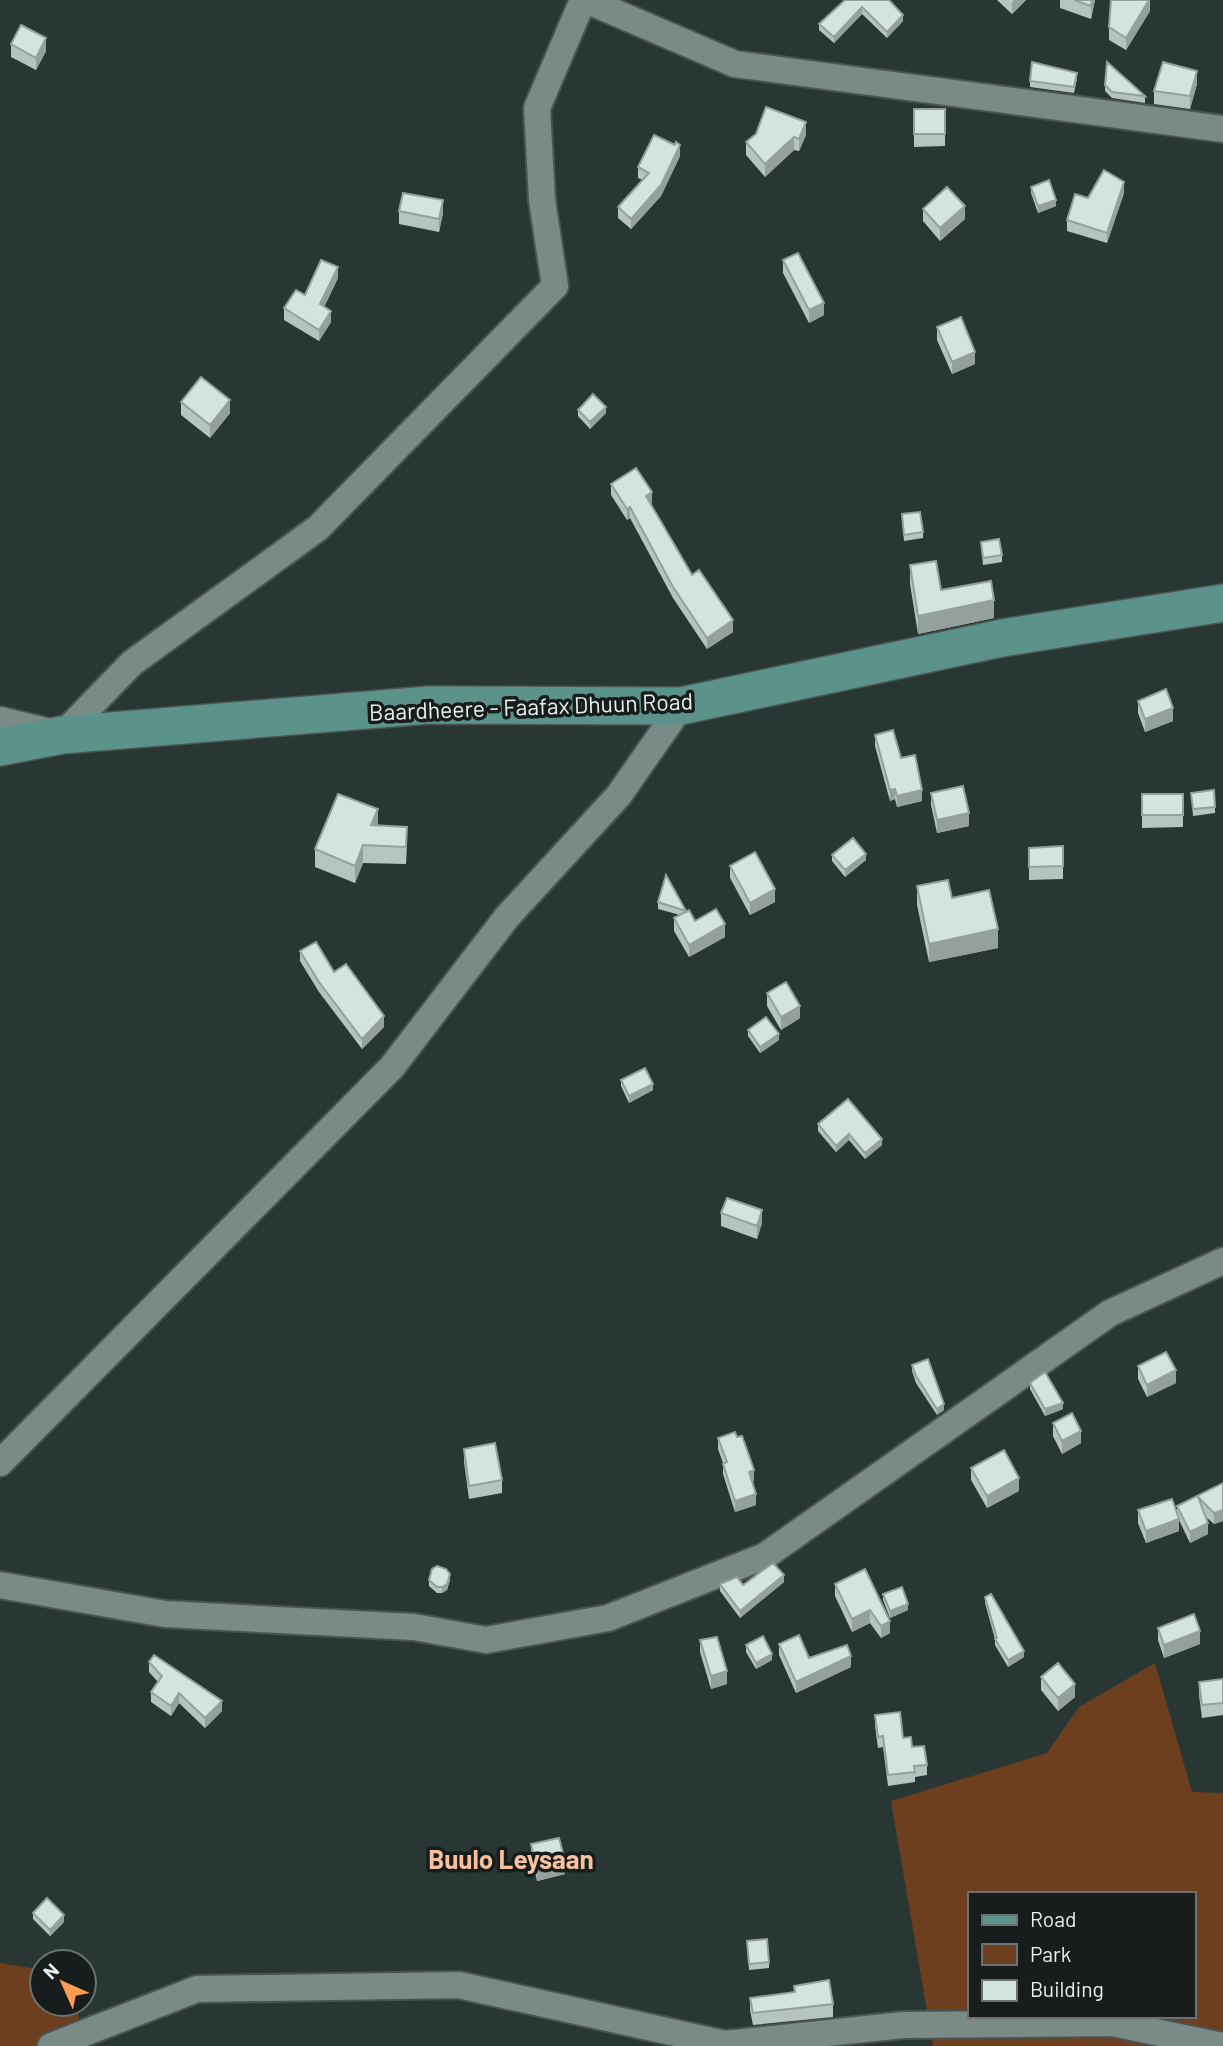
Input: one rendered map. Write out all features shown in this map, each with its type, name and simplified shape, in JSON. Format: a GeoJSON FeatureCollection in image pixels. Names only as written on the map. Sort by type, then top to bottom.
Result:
{"type":"FeatureCollection","features":[{"type":"Feature","properties":{"kind":"main road","name":"Baardheere - Faafax Dhuun Road"},"geometry":{"type":"LineString","coordinates":[[0,747],[62,735],[429,705],[681,706],[1002,638],[1223,604]]}},
{"type":"Feature","properties":{"kind":"street"},"geometry":{"type":"LineString","coordinates":[[0,720],[62,735],[132,663],[318,528],[555,286],[541,200],[537,108],[585,0],[735,64],[1223,129]]}},
{"type":"Feature","properties":{"kind":"street"},"geometry":{"type":"LineString","coordinates":[[0,1463],[392,1067],[507,917],[619,795],[681,706]]}},
{"type":"Feature","properties":{"kind":"street"},"geometry":{"type":"LineString","coordinates":[[0,1585],[165,1614],[414,1627],[486,1640],[608,1618],[765,1556],[1110,1313],[1223,1261]]}},
{"type":"Feature","properties":{"kind":"street"},"geometry":{"type":"LineString","coordinates":[[51,2046],[197,1989],[459,1985],[725,2043],[903,2025],[1112,2023],[1223,2046]]}},
{"type":"Feature","properties":{"kind":"green space"},"geometry":{"type":"Polygon","coordinates":[[[1155,1663],[1192,1792],[1223,1793],[1223,2046],[933,2046],[891,1801],[1047,1753],[1079,1707],[1155,1663]]]}},
{"type":"Feature","properties":{"kind":"green space"},"geometry":{"type":"Polygon","coordinates":[[[0,1963],[28,1968],[28,2018],[79,2018],[90,2046],[0,2046],[0,1963]]]}},
{"type":"Feature","properties":{"kind":"building"},"geometry":{"type":"Polygon","coordinates":[[[845,0],[889,0],[903,15],[887,32],[862,7],[834,37],[819,24],[845,0]]]}},
{"type":"Feature","properties":{"kind":"building"},"geometry":{"type":"Polygon","coordinates":[[[1074,0],[1092,0],[1091,6],[1074,0]]]}},
{"type":"Feature","properties":{"kind":"building"},"geometry":{"type":"Polygon","coordinates":[[[1111,0],[1149,0],[1126,38],[1109,27],[1111,0]]]}},
{"type":"Feature","properties":{"kind":"building"},"geometry":{"type":"Polygon","coordinates":[[[21,25],[46,38],[36,58],[11,44],[21,25]]]}},
{"type":"Feature","properties":{"kind":"building"},"geometry":{"type":"Polygon","coordinates":[[[1032,62],[1077,73],[1074,87],[1030,81],[1032,62]]]}},
{"type":"Feature","properties":{"kind":"building"},"geometry":{"type":"Polygon","coordinates":[[[1107,62],[1145,96],[1112,92],[1105,85],[1107,62]]]}},
{"type":"Feature","properties":{"kind":"building"},"geometry":{"type":"Polygon","coordinates":[[[1163,62],[1197,71],[1190,96],[1154,91],[1163,62]]]}},
{"type":"Feature","properties":{"kind":"building"},"geometry":{"type":"Polygon","coordinates":[[[766,107],[806,122],[799,139],[794,137],[765,164],[746,142],[756,134],[766,107]]]}},
{"type":"Feature","properties":{"kind":"building"},"geometry":{"type":"Polygon","coordinates":[[[914,109],[945,109],[945,134],[914,134],[914,109]]]}},
{"type":"Feature","properties":{"kind":"building"},"geometry":{"type":"Polygon","coordinates":[[[654,135],[680,145],[661,185],[631,219],[618,207],[649,173],[638,167],[654,135]]]}},
{"type":"Feature","properties":{"kind":"building"},"geometry":{"type":"Polygon","coordinates":[[[1104,170],[1124,182],[1107,233],[1067,220],[1075,194],[1088,198],[1104,170]]]}},
{"type":"Feature","properties":{"kind":"building"},"geometry":{"type":"Polygon","coordinates":[[[1049,180],[1056,200],[1038,206],[1031,187],[1049,180]]]}},
{"type":"Feature","properties":{"kind":"building"},"geometry":{"type":"Polygon","coordinates":[[[947,187],[965,206],[940,228],[923,209],[947,187]]]}},
{"type":"Feature","properties":{"kind":"building"},"geometry":{"type":"Polygon","coordinates":[[[403,193],[443,200],[439,219],[399,211],[403,193]]]}},
{"type":"Feature","properties":{"kind":"building"},"geometry":{"type":"Polygon","coordinates":[[[798,253],[824,303],[809,310],[783,260],[798,253]]]}},
{"type":"Feature","properties":{"kind":"building"},"geometry":{"type":"Polygon","coordinates":[[[321,260],[338,267],[320,304],[331,311],[319,330],[284,308],[296,290],[305,295],[321,260]]]}},
{"type":"Feature","properties":{"kind":"building"},"geometry":{"type":"Polygon","coordinates":[[[961,317],[975,352],[952,362],[937,327],[961,317]]]}},
{"type":"Feature","properties":{"kind":"building"},"geometry":{"type":"Polygon","coordinates":[[[201,377],[230,400],[210,425],[181,402],[201,377]]]}},
{"type":"Feature","properties":{"kind":"building"},"geometry":{"type":"Polygon","coordinates":[[[593,394],[606,407],[590,422],[578,410],[593,394]]]}},
{"type":"Feature","properties":{"kind":"building"},"geometry":{"type":"Polygon","coordinates":[[[636,468],[652,492],[646,496],[692,575],[699,570],[733,620],[707,638],[673,587],[630,507],[627,509],[611,484],[636,468]]]}},
{"type":"Feature","properties":{"kind":"building"},"geometry":{"type":"Polygon","coordinates":[[[920,512],[923,532],[904,535],[902,514],[920,512]]]}},
{"type":"Feature","properties":{"kind":"building"},"geometry":{"type":"Polygon","coordinates":[[[999,539],[1002,555],[983,558],[981,542],[999,539]]]}},
{"type":"Feature","properties":{"kind":"building"},"geometry":{"type":"Polygon","coordinates":[[[936,561],[941,590],[991,581],[994,600],[918,616],[910,565],[936,561]]]}},
{"type":"Feature","properties":{"kind":"building"},"geometry":{"type":"Polygon","coordinates":[[[1166,689],[1173,708],[1145,719],[1138,701],[1166,689]]]}},
{"type":"Feature","properties":{"kind":"building"},"geometry":{"type":"Polygon","coordinates":[[[893,730],[901,758],[915,755],[922,790],[897,796],[895,789],[890,790],[875,735],[893,730]]]}},
{"type":"Feature","properties":{"kind":"building"},"geometry":{"type":"Polygon","coordinates":[[[963,786],[969,813],[937,820],[931,793],[963,786]]]}},
{"type":"Feature","properties":{"kind":"building"},"geometry":{"type":"Polygon","coordinates":[[[1214,790],[1215,807],[1193,809],[1191,793],[1214,790]]]}},
{"type":"Feature","properties":{"kind":"building"},"geometry":{"type":"Polygon","coordinates":[[[338,794],[378,809],[371,825],[407,827],[406,847],[363,845],[355,866],[315,849],[338,794]]]}},
{"type":"Feature","properties":{"kind":"building"},"geometry":{"type":"Polygon","coordinates":[[[1142,794],[1183,794],[1183,815],[1142,815],[1142,794]]]}},
{"type":"Feature","properties":{"kind":"building"},"geometry":{"type":"Polygon","coordinates":[[[853,838],[866,854],[845,870],[832,855],[853,838]]]}},
{"type":"Feature","properties":{"kind":"building"},"geometry":{"type":"Polygon","coordinates":[[[1063,846],[1063,866],[1029,867],[1029,848],[1063,846]]]}},
{"type":"Feature","properties":{"kind":"building"},"geometry":{"type":"Polygon","coordinates":[[[755,852],[775,889],[750,903],[730,866],[755,852]]]}},
{"type":"Feature","properties":{"kind":"building"},"geometry":{"type":"Polygon","coordinates":[[[666,875],[686,911],[658,902],[666,875]]]}},
{"type":"Feature","properties":{"kind":"building"},"geometry":{"type":"Polygon","coordinates":[[[948,880],[952,898],[989,890],[998,929],[929,944],[917,886],[948,880]]]}},
{"type":"Feature","properties":{"kind":"building"},"geometry":{"type":"Polygon","coordinates":[[[716,909],[725,924],[689,945],[674,918],[689,910],[695,921],[716,909]]]}},
{"type":"Feature","properties":{"kind":"building"},"geometry":{"type":"Polygon","coordinates":[[[316,942],[334,972],[346,964],[384,1016],[362,1039],[319,982],[300,951],[316,942]]]}},
{"type":"Feature","properties":{"kind":"building"},"geometry":{"type":"Polygon","coordinates":[[[786,982],[800,1006],[781,1017],[767,993],[786,982]]]}},
{"type":"Feature","properties":{"kind":"building"},"geometry":{"type":"Polygon","coordinates":[[[766,1017],[779,1034],[760,1047],[748,1030],[766,1017]]]}},
{"type":"Feature","properties":{"kind":"building"},"geometry":{"type":"Polygon","coordinates":[[[645,1068],[653,1084],[629,1096],[621,1080],[645,1068]]]}},
{"type":"Feature","properties":{"kind":"building"},"geometry":{"type":"Polygon","coordinates":[[[848,1099],[882,1139],[865,1153],[849,1134],[836,1146],[818,1124],[848,1099]]]}},
{"type":"Feature","properties":{"kind":"building"},"geometry":{"type":"Polygon","coordinates":[[[727,1198],[762,1210],[757,1226],[721,1213],[727,1198]]]}},
{"type":"Feature","properties":{"kind":"building"},"geometry":{"type":"Polygon","coordinates":[[[1166,1352],[1176,1370],[1147,1385],[1138,1366],[1166,1352]]]}},
{"type":"Feature","properties":{"kind":"building"},"geometry":{"type":"Polygon","coordinates":[[[928,1359],[944,1404],[937,1409],[912,1365],[928,1359]]]}},
{"type":"Feature","properties":{"kind":"building"},"geometry":{"type":"Polygon","coordinates":[[[1045,1372],[1063,1403],[1045,1409],[1030,1383],[1045,1372]]]}},
{"type":"Feature","properties":{"kind":"building"},"geometry":{"type":"Polygon","coordinates":[[[1072,1413],[1081,1431],[1062,1441],[1053,1423],[1072,1413]]]}},
{"type":"Feature","properties":{"kind":"building"},"geometry":{"type":"Polygon","coordinates":[[[735,1432],[737,1437],[742,1436],[754,1470],[749,1472],[756,1494],[735,1501],[723,1464],[727,1462],[718,1438],[735,1432]]]}},
{"type":"Feature","properties":{"kind":"building"},"geometry":{"type":"Polygon","coordinates":[[[495,1443],[502,1480],[469,1486],[464,1449],[495,1443]]]}},
{"type":"Feature","properties":{"kind":"building"},"geometry":{"type":"Polygon","coordinates":[[[1004,1450],[1019,1478],[987,1496],[971,1468],[1004,1450]]]}},
{"type":"Feature","properties":{"kind":"building"},"geometry":{"type":"Polygon","coordinates":[[[1223,1483],[1223,1510],[1214,1513],[1198,1497],[1208,1523],[1190,1532],[1177,1506],[1223,1483]]]}},
{"type":"Feature","properties":{"kind":"building"},"geometry":{"type":"Polygon","coordinates":[[[1172,1499],[1179,1519],[1146,1531],[1138,1510],[1172,1499]]]}},
{"type":"Feature","properties":{"kind":"building"},"geometry":{"type":"Polygon","coordinates":[[[773,1563],[784,1575],[740,1611],[720,1584],[737,1577],[743,1585],[773,1563]]]}},
{"type":"Feature","properties":{"kind":"building"},"geometry":{"type":"Polygon","coordinates":[[[437,1566],[446,1569],[450,1574],[447,1584],[442,1587],[437,1587],[429,1580],[432,1569],[437,1566]]]}},
{"type":"Feature","properties":{"kind":"building"},"geometry":{"type":"Polygon","coordinates":[[[865,1569],[890,1621],[881,1626],[870,1610],[852,1619],[835,1584],[865,1569]]]}},
{"type":"Feature","properties":{"kind":"building"},"geometry":{"type":"Polygon","coordinates":[[[902,1587],[908,1604],[890,1611],[883,1594],[902,1587]]]}},
{"type":"Feature","properties":{"kind":"building"},"geometry":{"type":"Polygon","coordinates":[[[991,1594],[1024,1651],[1008,1660],[995,1639],[997,1638],[985,1597],[991,1594]]]}},
{"type":"Feature","properties":{"kind":"building"},"geometry":{"type":"Polygon","coordinates":[[[1194,1614],[1200,1631],[1164,1645],[1158,1628],[1194,1614]]]}},
{"type":"Feature","properties":{"kind":"building"},"geometry":{"type":"Polygon","coordinates":[[[799,1635],[809,1658],[847,1645],[851,1656],[796,1682],[779,1644],[799,1635]]]}},
{"type":"Feature","properties":{"kind":"building"},"geometry":{"type":"Polygon","coordinates":[[[763,1636],[772,1654],[756,1663],[746,1645],[763,1636]]]}},
{"type":"Feature","properties":{"kind":"building"},"geometry":{"type":"Polygon","coordinates":[[[717,1637],[727,1671],[711,1676],[700,1640],[717,1637]]]}},
{"type":"Feature","properties":{"kind":"building"},"geometry":{"type":"Polygon","coordinates":[[[154,1655],[222,1701],[205,1718],[179,1693],[171,1706],[151,1692],[162,1676],[149,1662],[154,1655]]]}},
{"type":"Feature","properties":{"kind":"building"},"geometry":{"type":"Polygon","coordinates":[[[1058,1663],[1075,1684],[1058,1698],[1041,1677],[1058,1663]]]}},
{"type":"Feature","properties":{"kind":"building"},"geometry":{"type":"Polygon","coordinates":[[[1223,1679],[1223,1703],[1202,1705],[1199,1682],[1223,1679]]]}},
{"type":"Feature","properties":{"kind":"building"},"geometry":{"type":"Polygon","coordinates":[[[900,1712],[903,1738],[911,1737],[912,1747],[924,1746],[927,1765],[914,1766],[915,1772],[888,1775],[883,1736],[878,1737],[875,1715],[900,1712]]]}},
{"type":"Feature","properties":{"kind":"building"},"geometry":{"type":"Polygon","coordinates":[[[559,1838],[565,1861],[537,1868],[531,1844],[559,1838]]]}},
{"type":"Feature","properties":{"kind":"building"},"geometry":{"type":"Polygon","coordinates":[[[47,1898],[64,1915],[50,1930],[33,1913],[47,1898]]]}},
{"type":"Feature","properties":{"kind":"building"},"geometry":{"type":"Polygon","coordinates":[[[767,1939],[769,1962],[749,1964],[747,1941],[767,1939]]]}},
{"type":"Feature","properties":{"kind":"building"},"geometry":{"type":"Polygon","coordinates":[[[829,1980],[833,2004],[753,2013],[750,1998],[795,1992],[794,1986],[829,1980]]]}},
{"type":"Feature","properties":{"kind":"district","name":"Buulo Leysaan"},"geometry":{"type":"Point","coordinates":[511,1858]}}]}
